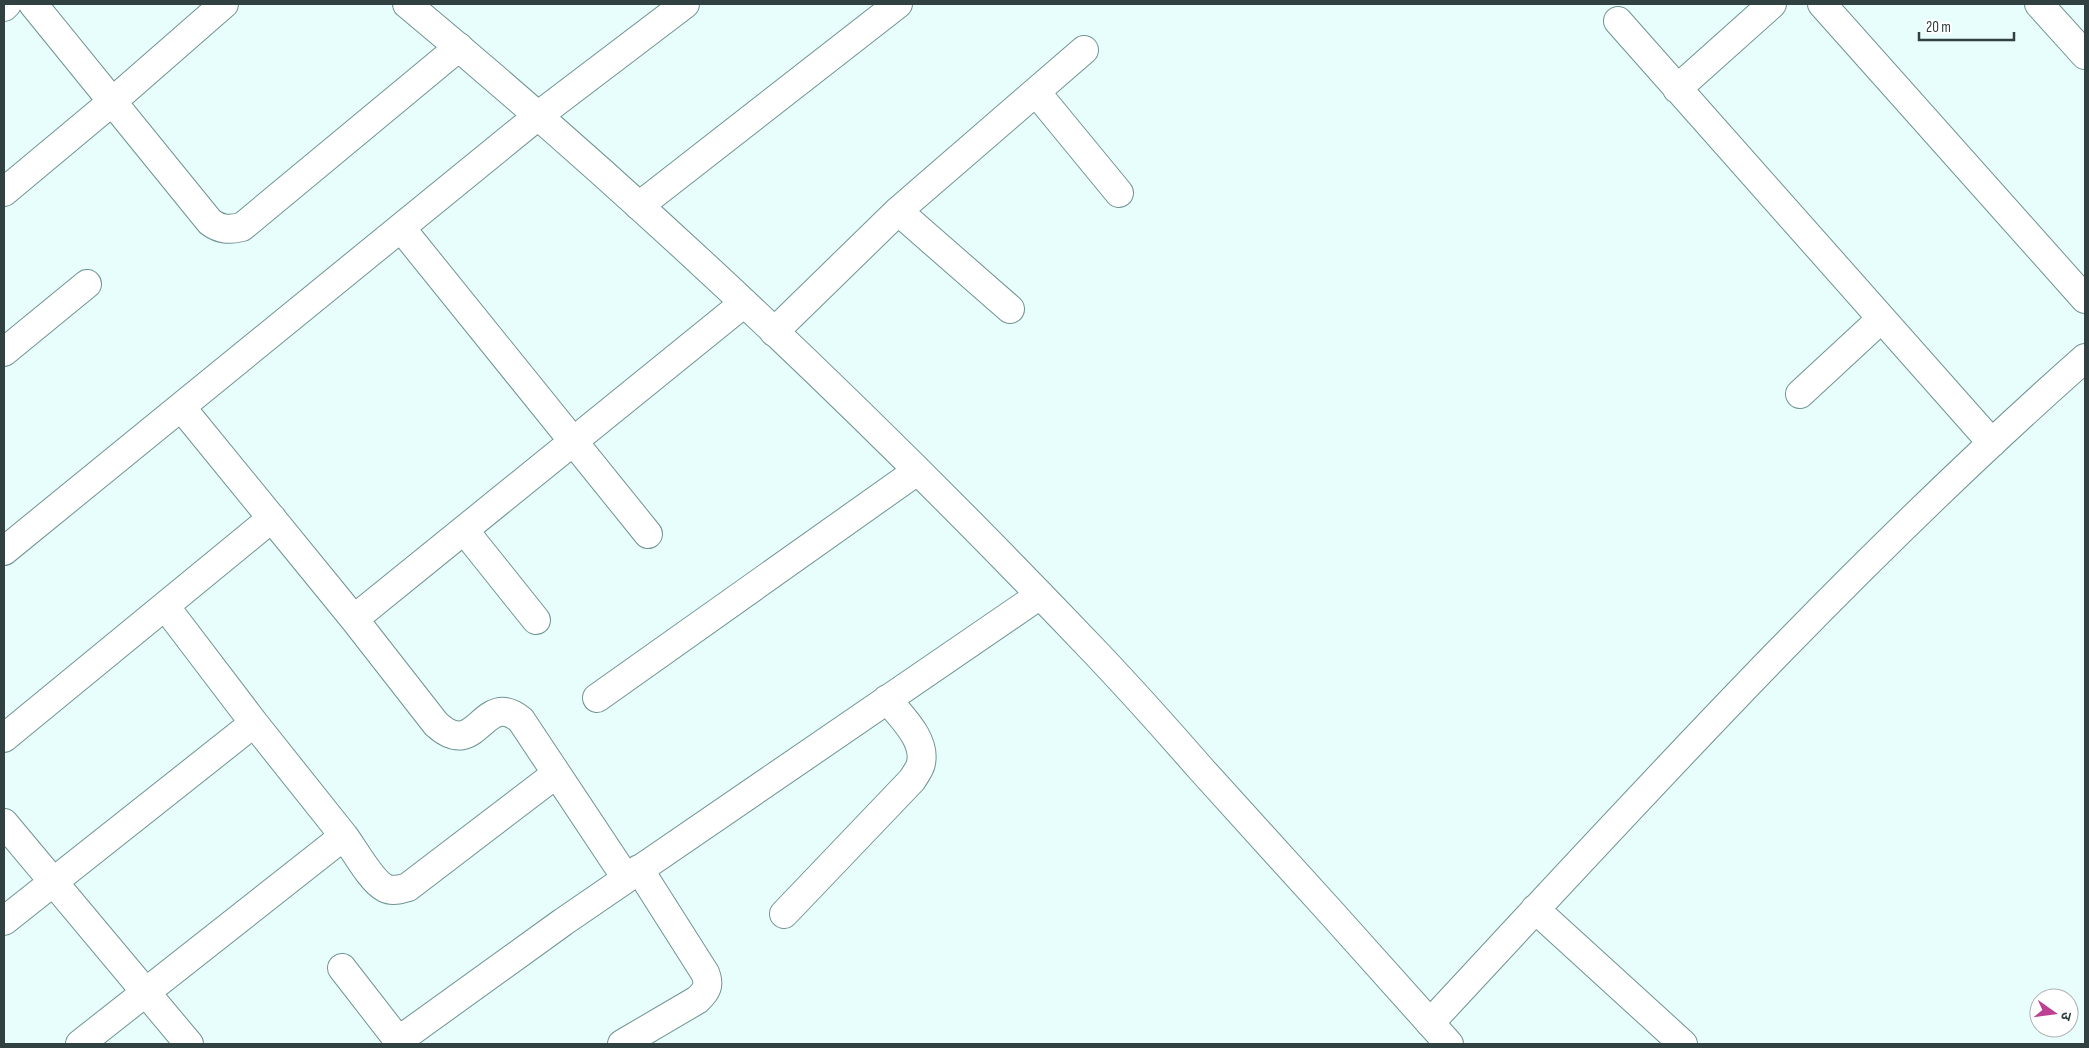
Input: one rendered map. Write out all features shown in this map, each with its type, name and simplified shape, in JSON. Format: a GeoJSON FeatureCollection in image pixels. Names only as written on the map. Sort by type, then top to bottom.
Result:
{"type":"FeatureCollection","features":[{"type":"Feature","properties":{"kind":"street"},"geometry":{"type":"LineString","coordinates":[[34,4],[210,222],[218,228],[231,230],[242,227],[459,47]]}},
{"type":"Feature","properties":{"kind":"street"},"geometry":{"type":"LineString","coordinates":[[4,192],[224,4]]}},
{"type":"Feature","properties":{"kind":"street"},"geometry":{"type":"LineString","coordinates":[[407,4],[539,115],[639,206],[744,303],[917,471],[1113,671],[1449,1044]]}},
{"type":"Feature","properties":{"kind":"street"},"geometry":{"type":"LineString","coordinates":[[4,551],[539,115],[685,4]]}},
{"type":"Feature","properties":{"kind":"street"},"geometry":{"type":"LineString","coordinates":[[639,206],[898,4]]}},
{"type":"Feature","properties":{"kind":"street"},"geometry":{"type":"LineString","coordinates":[[1677,88],[1772,4]]}},
{"type":"Feature","properties":{"kind":"street"},"geometry":{"type":"LineString","coordinates":[[1822,4],[2085,299]]}},
{"type":"Feature","properties":{"kind":"street"},"geometry":{"type":"LineString","coordinates":[[2039,4],[2085,55]]}},
{"type":"Feature","properties":{"kind":"street"},"geometry":{"type":"LineString","coordinates":[[1618,22],[1992,443]]}},
{"type":"Feature","properties":{"kind":"street"},"geometry":{"type":"LineString","coordinates":[[774,332],[898,212],[1084,50]]}},
{"type":"Feature","properties":{"kind":"street"},"geometry":{"type":"LineString","coordinates":[[1036,92],[1119,193]]}},
{"type":"Feature","properties":{"kind":"street"},"geometry":{"type":"LineString","coordinates":[[898,212],[1010,308]]}},
{"type":"Feature","properties":{"kind":"street"},"geometry":{"type":"LineString","coordinates":[[400,228],[648,534]]}},
{"type":"Feature","properties":{"kind":"street"},"geometry":{"type":"LineString","coordinates":[[4,352],[87,284]]}},
{"type":"Feature","properties":{"kind":"street"},"geometry":{"type":"LineString","coordinates":[[354,619],[744,303]]}},
{"type":"Feature","properties":{"kind":"street"},"geometry":{"type":"LineString","coordinates":[[1800,394],[1881,319]]}},
{"type":"Feature","properties":{"kind":"street"},"geometry":{"type":"LineString","coordinates":[[1430,1023],[1682,754],[1909,520],[2085,358]]}},
{"type":"Feature","properties":{"kind":"street"},"geometry":{"type":"LineString","coordinates":[[181,407],[446,734],[457,737],[468,734],[491,715],[502,711],[513,713],[521,720],[556,774],[633,874],[705,973],[708,982],[706,992],[697,1000],[622,1044]]}},
{"type":"Feature","properties":{"kind":"street"},"geometry":{"type":"LineString","coordinates":[[597,698],[917,471]]}},
{"type":"Feature","properties":{"kind":"street"},"geometry":{"type":"LineString","coordinates":[[4,738],[272,518]]}},
{"type":"Feature","properties":{"kind":"street"},"geometry":{"type":"LineString","coordinates":[[464,530],[536,620]]}},
{"type":"Feature","properties":{"kind":"street"},"geometry":{"type":"LineString","coordinates":[[342,968],[399,1043],[563,922],[1040,595]]}},
{"type":"Feature","properties":{"kind":"street"},"geometry":{"type":"LineString","coordinates":[[165,606],[376,880],[386,889],[397,891],[408,887],[556,774]]}},
{"type":"Feature","properties":{"kind":"street"},"geometry":{"type":"LineString","coordinates":[[784,914],[912,780],[921,764],[922,749],[916,736],[887,699]]}},
{"type":"Feature","properties":{"kind":"street"},"geometry":{"type":"LineString","coordinates":[[4,921],[254,723]]}},
{"type":"Feature","properties":{"kind":"street"},"geometry":{"type":"LineString","coordinates":[[4,823],[189,1044]]}},
{"type":"Feature","properties":{"kind":"street"},"geometry":{"type":"LineString","coordinates":[[80,1044],[344,836]]}},
{"type":"Feature","properties":{"kind":"street"},"geometry":{"type":"LineString","coordinates":[[1535,909],[1684,1044]]}}]}
